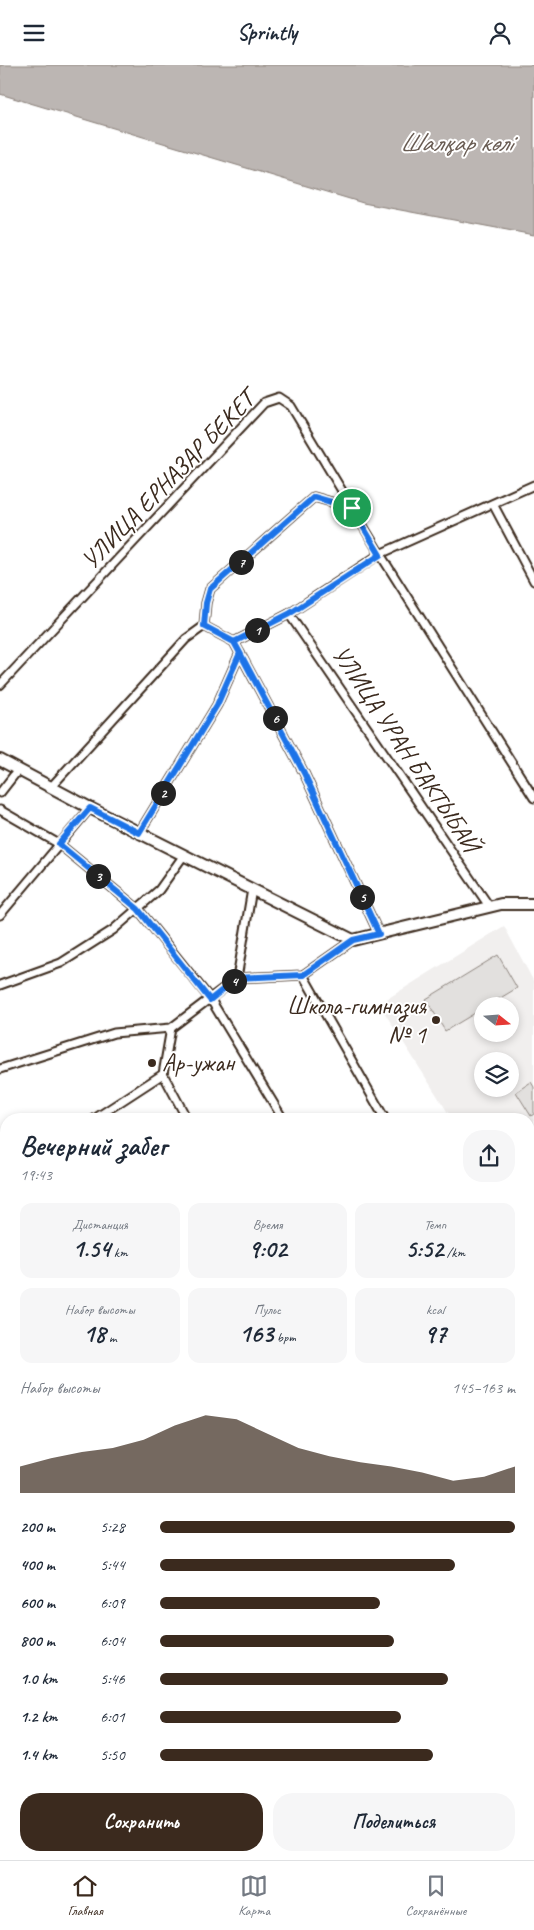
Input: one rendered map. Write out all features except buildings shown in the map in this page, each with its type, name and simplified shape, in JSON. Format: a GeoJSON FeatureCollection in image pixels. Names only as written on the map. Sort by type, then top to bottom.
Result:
{"type":"FeatureCollection","features":[{"type":"Feature","properties":{"kind":"main road"},"geometry":{"type":"LineString","coordinates":[[0,760],[139,833],[353,940],[501,903],[534,904]]}},
{"type":"Feature","properties":{"kind":"street","name":"УЛИЦА ЕРНАЗАР БЕКЕТ"},"geometry":{"type":"LineString","coordinates":[[0,685],[264,403],[279,398],[290,406],[380,555],[534,797]]}},
{"type":"Feature","properties":{"kind":"street"},"geometry":{"type":"LineString","coordinates":[[234,642],[289,614],[380,555],[534,485]]}},
{"type":"Feature","properties":{"kind":"street"},"geometry":{"type":"LineString","coordinates":[[51,787],[186,639],[204,626],[206,603],[210,589],[314,497],[352,508]]}},
{"type":"Feature","properties":{"kind":"street"},"geometry":{"type":"LineString","coordinates":[[493,504],[534,581]]}},
{"type":"Feature","properties":{"kind":"street","name":"УЛИЦА УРАН БАКТЫБАЙ"},"geometry":{"type":"LineString","coordinates":[[289,614],[489,907]]}},
{"type":"Feature","properties":{"kind":"street"},"geometry":{"type":"LineString","coordinates":[[204,626],[234,642],[304,773],[379,934]]}},
{"type":"Feature","properties":{"kind":"street"},"geometry":{"type":"LineString","coordinates":[[139,833],[217,705],[240,653]]}},
{"type":"Feature","properties":{"kind":"street"},"geometry":{"type":"LineString","coordinates":[[0,793],[18,770]]}},
{"type":"Feature","properties":{"kind":"street"},"geometry":{"type":"LineString","coordinates":[[0,915],[90,808]]}},
{"type":"Feature","properties":{"kind":"street"},"geometry":{"type":"LineString","coordinates":[[0,810],[59,844],[138,909],[210,1000],[279,1113]]}},
{"type":"Feature","properties":{"kind":"street"},"geometry":{"type":"LineString","coordinates":[[0,985],[61,963],[113,930],[159,890],[184,855]]}},
{"type":"Feature","properties":{"kind":"street"},"geometry":{"type":"LineString","coordinates":[[237,978],[252,889]]}},
{"type":"Feature","properties":{"kind":"street"},"geometry":{"type":"LineString","coordinates":[[0,1069],[114,1033],[171,1028],[237,978],[303,975],[353,940]]}},
{"type":"Feature","properties":{"kind":"street"},"geometry":{"type":"LineString","coordinates":[[303,975],[382,1113]]}},
{"type":"Feature","properties":{"kind":"street"},"geometry":{"type":"LineString","coordinates":[[171,1028],[163,1074],[184,1113]]}},
{"type":"Feature","properties":{"kind":"street"},"geometry":{"type":"LineString","coordinates":[[103,1113],[163,1074]]}},
{"type":"Feature","properties":{"kind":"shaded area","name":"Школа-гимназия № 1"},"geometry":{"type":"Polygon","coordinates":[[[504,926],[534,982],[534,1113],[448,1113],[379,1004],[504,926]]]}},
{"type":"Feature","properties":{"kind":"shaded area"},"geometry":{"type":"Polygon","coordinates":[[[498,955],[517,988],[502,997],[474,997],[474,1014],[445,1031],[426,999],[498,955]]]}},
{"type":"Feature","properties":{"kind":"shaded area"},"geometry":{"type":"Polygon","coordinates":[[[531,1082],[534,1087],[534,1113],[529,1113],[519,1097],[519,1090],[531,1082]]]}},
{"type":"Feature","properties":{"kind":"water","name":"Шалқар көлі"},"geometry":{"type":"Polygon","coordinates":[[[0,65],[534,65],[534,235],[363,203],[0,94],[0,65]]]}},
{"type":"Feature","properties":{"kind":"place","name":"Школа-гимназия № 1"},"geometry":{"type":"Point","coordinates":[436,1020]}},
{"type":"Feature","properties":{"kind":"place","name":"Ар-ужан"},"geometry":{"type":"Point","coordinates":[152,1063]}},
{"type":"Feature","properties":{"kind":"route"},"geometry":{"type":"LineString","coordinates":[[352,508],[314,497],[210,589],[206,603],[204,626],[234,642],[240,653],[304,773],[379,934],[353,940],[303,975],[237,978],[210,1000],[138,909],[59,844],[90,808],[139,833],[217,705],[240,653],[234,642],[289,614],[380,555],[352,508]]}}]}
